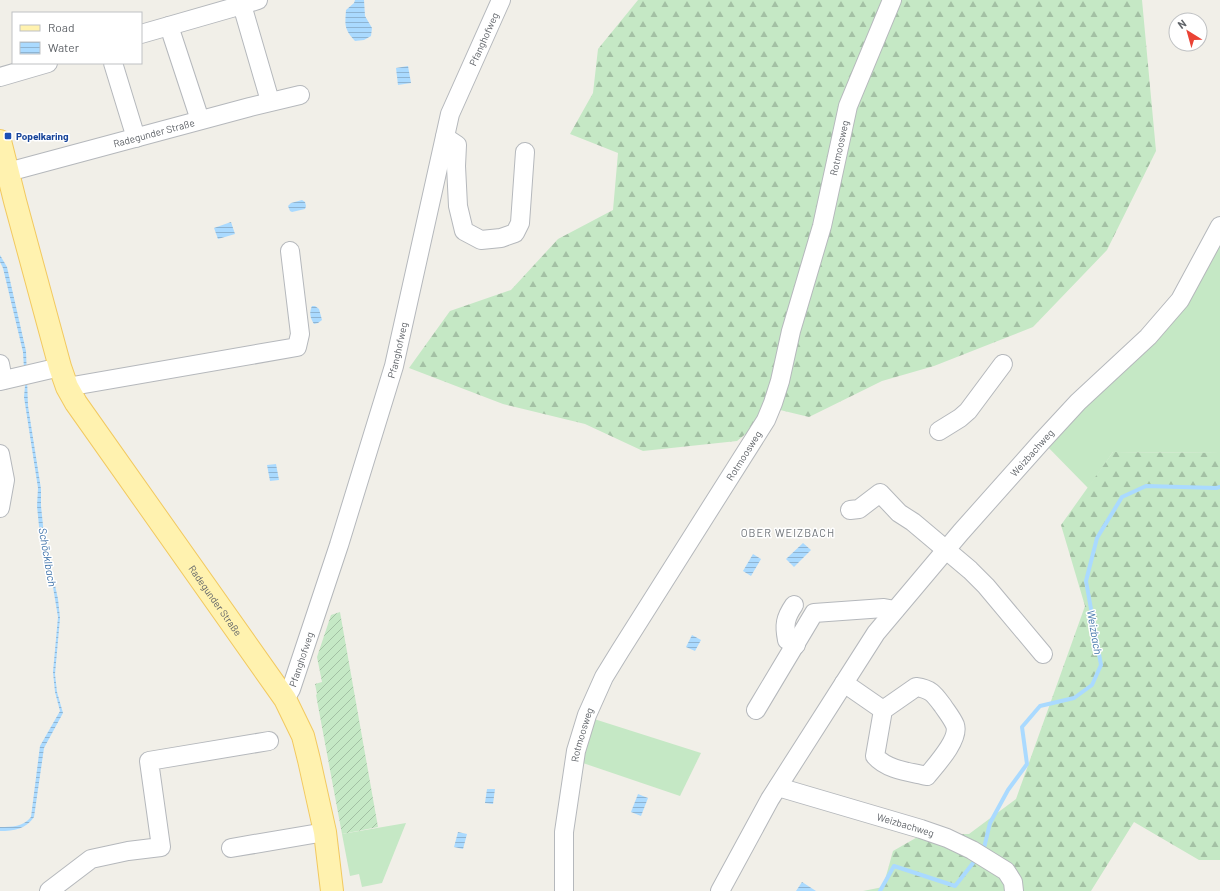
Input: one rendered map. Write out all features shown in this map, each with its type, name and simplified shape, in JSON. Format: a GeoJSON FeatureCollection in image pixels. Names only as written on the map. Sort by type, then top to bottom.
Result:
{"type":"FeatureCollection","features":[{"type":"Feature","properties":{"kind":"main road","name":"Radegunder Straße"},"geometry":{"type":"LineString","coordinates":[[0,141],[64,377],[76,403],[285,699],[303,736],[309,760],[310,832],[332,891]]}},
{"type":"Feature","properties":{"kind":"street","name":"Pfanghofweg"},"geometry":{"type":"LineString","coordinates":[[285,699],[291,689],[339,545],[394,366],[450,114],[501,0]]}},
{"type":"Feature","properties":{"kind":"street","name":"Rotmoosweg"},"geometry":{"type":"LineString","coordinates":[[564,891],[564,832],[576,750],[587,715],[604,677],[737,466],[768,414],[780,381],[792,331],[822,226],[848,106],[892,0]]}},
{"type":"Feature","properties":{"kind":"street"},"geometry":{"type":"LineString","coordinates":[[142,34],[250,3],[270,101]]}},
{"type":"Feature","properties":{"kind":"street"},"geometry":{"type":"LineString","coordinates":[[170,26],[200,120]]}},
{"type":"Feature","properties":{"kind":"street"},"geometry":{"type":"LineString","coordinates":[[0,77],[45,64]]}},
{"type":"Feature","properties":{"kind":"street"},"geometry":{"type":"LineString","coordinates":[[113,64],[136,138]]}},
{"type":"Feature","properties":{"kind":"street","name":"Radegunder Straße"},"geometry":{"type":"LineString","coordinates":[[8,172],[270,101],[300,95]]}},
{"type":"Feature","properties":{"kind":"street"},"geometry":{"type":"LineString","coordinates":[[445,137],[457,146],[456,166],[458,206],[464,231],[481,240],[501,238],[515,233],[520,222],[525,152]]}},
{"type":"Feature","properties":{"kind":"street","name":"Weizbachweg"},"geometry":{"type":"LineString","coordinates":[[720,891],[770,799],[876,633],[946,549],[1078,402],[1148,337],[1180,300],[1220,226]]}},
{"type":"Feature","properties":{"kind":"street"},"geometry":{"type":"LineString","coordinates":[[4,376],[37,372],[64,377],[296,347],[300,334],[290,251]]}},
{"type":"Feature","properties":{"kind":"street"},"geometry":{"type":"LineString","coordinates":[[939,430],[960,418],[968,411],[1003,364]]}},
{"type":"Feature","properties":{"kind":"street"},"geometry":{"type":"LineString","coordinates":[[0,454],[5,480],[0,508]]}},
{"type":"Feature","properties":{"kind":"street"},"geometry":{"type":"LineString","coordinates":[[850,510],[858,509],[880,493],[899,513],[913,522],[946,549],[986,586],[1043,654]]}},
{"type":"Feature","properties":{"kind":"street"},"geometry":{"type":"LineString","coordinates":[[794,605],[788,614],[784,628],[787,640],[796,645]]}},
{"type":"Feature","properties":{"kind":"street"},"geometry":{"type":"LineString","coordinates":[[756,710],[796,645],[816,608],[884,608],[895,610]]}},
{"type":"Feature","properties":{"kind":"street"},"geometry":{"type":"LineString","coordinates":[[844,683],[883,710]]}},
{"type":"Feature","properties":{"kind":"street"},"geometry":{"type":"LineString","coordinates":[[916,687],[925,688],[936,696],[950,716],[955,726],[954,738],[944,755],[927,776],[880,762],[875,756],[883,710],[916,687]]}},
{"type":"Feature","properties":{"kind":"street"},"geometry":{"type":"LineString","coordinates":[[49,891],[91,859],[128,851],[161,847],[149,761],[269,741]]}},
{"type":"Feature","properties":{"kind":"street","name":"Weizbachweg"},"geometry":{"type":"LineString","coordinates":[[778,787],[947,838],[972,850],[1006,871],[1013,882],[1014,891]]}},
{"type":"Feature","properties":{"kind":"street"},"geometry":{"type":"LineString","coordinates":[[231,848],[310,832]]}},
{"type":"Feature","properties":{"kind":"green space"},"geometry":{"type":"Polygon","coordinates":[[[638,0],[1142,0],[1156,151],[1107,250],[1033,327],[934,366],[882,381],[809,417],[776,409],[737,441],[643,451],[585,424],[503,404],[409,368],[450,311],[511,290],[558,239],[613,210],[618,153],[570,134],[593,93],[598,49],[638,0]]]}},
{"type":"Feature","properties":{"kind":"green space"},"geometry":{"type":"Polygon","coordinates":[[[1220,226],[1220,453],[1113,452],[1088,488],[1042,441],[1148,337],[1220,226]]]}},
{"type":"Feature","properties":{"kind":"green space"},"geometry":{"type":"Polygon","coordinates":[[[1113,452],[1220,453],[1220,860],[1199,860],[1134,822],[1091,891],[863,891],[883,887],[893,851],[921,835],[969,834],[1016,799],[1085,606],[1061,525],[1113,452]]]}},
{"type":"Feature","properties":{"kind":"green space"},"geometry":{"type":"Polygon","coordinates":[[[340,612],[378,827],[342,834],[315,684],[322,682],[317,657],[331,615],[340,612]]]}},
{"type":"Feature","properties":{"kind":"green space"},"geometry":{"type":"Polygon","coordinates":[[[591,718],[701,753],[680,796],[580,762],[591,718]]]}},
{"type":"Feature","properties":{"kind":"green space"},"geometry":{"type":"Polygon","coordinates":[[[406,823],[382,883],[362,887],[359,874],[350,876],[342,834],[406,823]]]}},
{"type":"Feature","properties":{"kind":"water"},"geometry":{"type":"Polygon","coordinates":[[[355,0],[364,0],[365,16],[372,28],[371,36],[364,40],[355,41],[347,30],[345,19],[346,10],[354,3],[355,0]]]}},
{"type":"Feature","properties":{"kind":"water"},"geometry":{"type":"Polygon","coordinates":[[[408,66],[411,83],[398,85],[396,68],[408,66]]]}},
{"type":"Feature","properties":{"kind":"water"},"geometry":{"type":"Polygon","coordinates":[[[302,200],[305,202],[305,209],[292,212],[290,211],[288,206],[291,203],[302,200]]]}},
{"type":"Feature","properties":{"kind":"water"},"geometry":{"type":"Polygon","coordinates":[[[231,222],[235,234],[218,239],[214,228],[231,222]]]}},
{"type":"Feature","properties":{"kind":"water","name":"Schöcklbach"},"geometry":{"type":"Polygon","coordinates":[[[0,255],[7,267],[26,351],[28,406],[41,489],[44,535],[58,599],[60,618],[55,674],[57,692],[63,713],[44,748],[34,817],[23,827],[0,831],[0,827],[21,825],[31,817],[40,746],[60,711],[55,692],[53,672],[58,617],[50,569],[40,536],[37,506],[38,488],[24,397],[25,386],[23,352],[3,268],[0,262],[0,255]]]}},
{"type":"Feature","properties":{"kind":"water"},"geometry":{"type":"Polygon","coordinates":[[[312,306],[319,309],[322,320],[314,324],[310,315],[312,306]]]}},
{"type":"Feature","properties":{"kind":"water"},"geometry":{"type":"Polygon","coordinates":[[[276,464],[279,480],[270,481],[267,465],[276,464]]]}},
{"type":"Feature","properties":{"kind":"water"},"geometry":{"type":"Polygon","coordinates":[[[803,543],[811,550],[794,567],[786,559],[803,543]]]}},
{"type":"Feature","properties":{"kind":"water"},"geometry":{"type":"Polygon","coordinates":[[[753,554],[761,559],[751,576],[743,571],[753,554]]]}},
{"type":"Feature","properties":{"kind":"water"},"geometry":{"type":"Polygon","coordinates":[[[692,635],[701,640],[695,651],[686,647],[692,635]]]}},
{"type":"Feature","properties":{"kind":"water"},"geometry":{"type":"Polygon","coordinates":[[[487,789],[495,789],[493,804],[485,803],[487,789]]]}},
{"type":"Feature","properties":{"kind":"water"},"geometry":{"type":"Polygon","coordinates":[[[638,794],[648,798],[641,816],[631,812],[638,794]]]}},
{"type":"Feature","properties":{"kind":"water"},"geometry":{"type":"Polygon","coordinates":[[[458,832],[467,834],[463,849],[454,847],[458,832]]]}},
{"type":"Feature","properties":{"kind":"water"},"geometry":{"type":"Polygon","coordinates":[[[802,882],[816,891],[796,891],[802,882]]]}},
{"type":"Feature","properties":{"kind":"waterway","name":"Weizbach"},"geometry":{"type":"LineString","coordinates":[[982,851],[990,823],[1008,790],[1027,764],[1022,727],[1040,706],[1074,698],[1092,685],[1101,665],[1086,581],[1097,538],[1122,497],[1146,486],[1220,487]]}},
{"type":"Feature","properties":{"kind":"waterway","name":"Weizbach"},"geometry":{"type":"LineString","coordinates":[[880,891],[894,866],[955,886],[977,858]]}},
{"type":"Feature","properties":{"kind":"place","name":"Popelkaring"},"geometry":{"type":"Point","coordinates":[8,136]}},
{"type":"Feature","properties":{"kind":"district","name":"OBER WEIZBACH"},"geometry":{"type":"Point","coordinates":[788,532]}}]}
